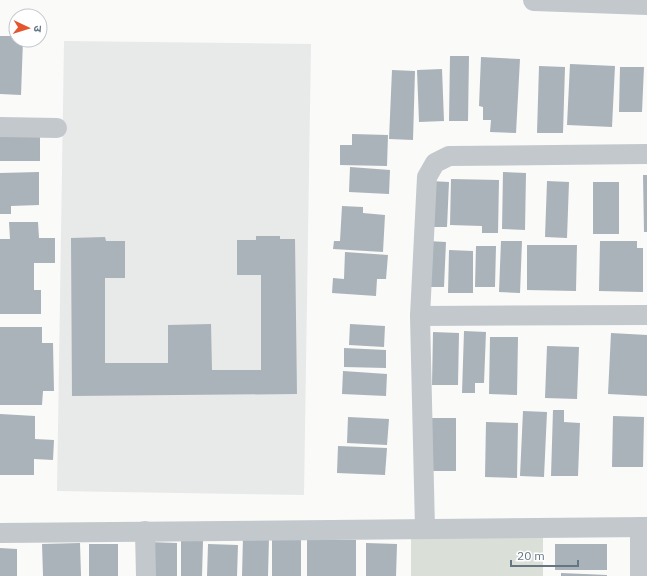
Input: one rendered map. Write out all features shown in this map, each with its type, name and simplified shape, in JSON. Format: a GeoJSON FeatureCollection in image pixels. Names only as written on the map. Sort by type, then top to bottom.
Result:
{"type":"FeatureCollection","features":[{"type":"Feature","properties":{"kind":"street"},"geometry":{"type":"LineString","coordinates":[[534,0],[647,4]]}},
{"type":"Feature","properties":{"kind":"street"},"geometry":{"type":"LineString","coordinates":[[0,127],[57,128]]}},
{"type":"Feature","properties":{"kind":"street"},"geometry":{"type":"LineString","coordinates":[[425,529],[420,316],[427,177],[435,163],[449,156],[647,154]]}},
{"type":"Feature","properties":{"kind":"street"},"geometry":{"type":"LineString","coordinates":[[420,316],[647,315]]}},
{"type":"Feature","properties":{"kind":"street"},"geometry":{"type":"LineString","coordinates":[[0,533],[644,527],[640,576]]}},
{"type":"Feature","properties":{"kind":"street"},"geometry":{"type":"LineString","coordinates":[[145,531],[146,576]]}},
{"type":"Feature","properties":{"kind":"shaded area"},"geometry":{"type":"Polygon","coordinates":[[[64,41],[311,44],[304,495],[57,491],[64,41]]]}},
{"type":"Feature","properties":{"kind":"shaded area"},"geometry":{"type":"Polygon","coordinates":[[[543,536],[543,576],[411,576],[411,537],[543,536]]]}},
{"type":"Feature","properties":{"kind":"building"},"geometry":{"type":"Polygon","coordinates":[[[0,36],[8,36],[8,48],[23,48],[21,95],[0,94],[0,36]]]}},
{"type":"Feature","properties":{"kind":"building"},"geometry":{"type":"Polygon","coordinates":[[[450,56],[469,56],[468,121],[449,121],[450,56]]]}},
{"type":"Feature","properties":{"kind":"building"},"geometry":{"type":"Polygon","coordinates":[[[481,57],[520,59],[516,133],[490,132],[491,120],[483,120],[483,107],[479,106],[481,57]]]}},
{"type":"Feature","properties":{"kind":"building"},"geometry":{"type":"Polygon","coordinates":[[[570,64],[615,66],[612,127],[567,125],[570,64]]]}},
{"type":"Feature","properties":{"kind":"building"},"geometry":{"type":"Polygon","coordinates":[[[539,66],[565,67],[563,133],[537,133],[539,66]]]}},
{"type":"Feature","properties":{"kind":"building"},"geometry":{"type":"Polygon","coordinates":[[[620,67],[644,67],[642,112],[619,112],[620,67]]]}},
{"type":"Feature","properties":{"kind":"building"},"geometry":{"type":"Polygon","coordinates":[[[442,69],[444,121],[419,122],[417,70],[442,69]]]}},
{"type":"Feature","properties":{"kind":"building"},"geometry":{"type":"Polygon","coordinates":[[[392,70],[415,71],[413,140],[389,139],[392,70]]]}},
{"type":"Feature","properties":{"kind":"building"},"geometry":{"type":"Polygon","coordinates":[[[0,129],[40,129],[40,161],[0,161],[0,129]]]}},
{"type":"Feature","properties":{"kind":"building"},"geometry":{"type":"Polygon","coordinates":[[[352,134],[388,135],[387,166],[340,165],[340,145],[352,145],[352,134]]]}},
{"type":"Feature","properties":{"kind":"building"},"geometry":{"type":"Polygon","coordinates":[[[350,167],[390,170],[389,194],[349,192],[350,167]]]}},
{"type":"Feature","properties":{"kind":"building"},"geometry":{"type":"Polygon","coordinates":[[[39,172],[39,205],[11,206],[11,214],[0,214],[0,173],[39,172]]]}},
{"type":"Feature","properties":{"kind":"building"},"geometry":{"type":"Polygon","coordinates":[[[503,172],[526,173],[525,230],[502,229],[503,172]]]}},
{"type":"Feature","properties":{"kind":"building"},"geometry":{"type":"Polygon","coordinates":[[[643,175],[647,175],[647,232],[644,232],[643,175]]]}},
{"type":"Feature","properties":{"kind":"building"},"geometry":{"type":"Polygon","coordinates":[[[451,179],[499,180],[498,233],[482,233],[482,226],[450,225],[451,179]]]}},
{"type":"Feature","properties":{"kind":"building"},"geometry":{"type":"Polygon","coordinates":[[[431,181],[449,182],[447,227],[430,227],[431,181]]]}},
{"type":"Feature","properties":{"kind":"building"},"geometry":{"type":"Polygon","coordinates":[[[547,181],[569,182],[567,238],[545,237],[547,181]]]}},
{"type":"Feature","properties":{"kind":"building"},"geometry":{"type":"Polygon","coordinates":[[[593,182],[619,182],[619,234],[593,234],[593,182]]]}},
{"type":"Feature","properties":{"kind":"building"},"geometry":{"type":"Polygon","coordinates":[[[342,206],[363,207],[363,213],[385,215],[383,252],[333,249],[334,241],[340,241],[342,206]]]}},
{"type":"Feature","properties":{"kind":"building"},"geometry":{"type":"Polygon","coordinates":[[[9,222],[38,222],[39,238],[55,238],[55,263],[34,263],[34,290],[41,290],[41,314],[0,314],[0,239],[10,239],[9,222]]]}},
{"type":"Feature","properties":{"kind":"building"},"geometry":{"type":"Polygon","coordinates":[[[256,236],[280,236],[280,239],[295,239],[297,394],[72,396],[71,238],[105,237],[106,241],[125,241],[125,278],[105,278],[105,363],[168,363],[168,325],[211,324],[212,370],[261,370],[261,275],[237,275],[237,240],[256,240],[256,236]]]}},
{"type":"Feature","properties":{"kind":"building"},"geometry":{"type":"Polygon","coordinates":[[[428,241],[446,242],[444,287],[426,287],[428,241]]]}},
{"type":"Feature","properties":{"kind":"building"},"geometry":{"type":"Polygon","coordinates":[[[501,241],[522,241],[520,293],[499,292],[501,241]]]}},
{"type":"Feature","properties":{"kind":"building"},"geometry":{"type":"Polygon","coordinates":[[[600,241],[637,241],[637,248],[643,248],[643,292],[599,291],[600,241]]]}},
{"type":"Feature","properties":{"kind":"building"},"geometry":{"type":"Polygon","coordinates":[[[527,245],[577,245],[576,291],[527,290],[527,245]]]}},
{"type":"Feature","properties":{"kind":"building"},"geometry":{"type":"Polygon","coordinates":[[[476,246],[496,246],[495,287],[475,287],[476,246]]]}},
{"type":"Feature","properties":{"kind":"building"},"geometry":{"type":"Polygon","coordinates":[[[449,250],[473,251],[473,293],[448,293],[449,250]]]}},
{"type":"Feature","properties":{"kind":"building"},"geometry":{"type":"Polygon","coordinates":[[[345,252],[388,255],[386,279],[377,279],[376,296],[332,293],[333,278],[344,279],[345,252]]]}},
{"type":"Feature","properties":{"kind":"building"},"geometry":{"type":"Polygon","coordinates":[[[350,324],[385,326],[384,347],[349,345],[350,324]]]}},
{"type":"Feature","properties":{"kind":"building"},"geometry":{"type":"Polygon","coordinates":[[[0,327],[42,327],[42,343],[53,343],[54,391],[43,391],[42,405],[0,405],[0,327]]]}},
{"type":"Feature","properties":{"kind":"building"},"geometry":{"type":"Polygon","coordinates":[[[464,331],[486,332],[484,383],[475,383],[475,393],[462,393],[464,331]]]}},
{"type":"Feature","properties":{"kind":"building"},"geometry":{"type":"Polygon","coordinates":[[[433,332],[459,333],[458,385],[432,385],[433,332]]]}},
{"type":"Feature","properties":{"kind":"building"},"geometry":{"type":"Polygon","coordinates":[[[611,333],[647,335],[647,396],[608,394],[611,333]]]}},
{"type":"Feature","properties":{"kind":"building"},"geometry":{"type":"Polygon","coordinates":[[[490,337],[518,337],[517,395],[489,394],[490,337]]]}},
{"type":"Feature","properties":{"kind":"building"},"geometry":{"type":"Polygon","coordinates":[[[547,346],[579,347],[577,399],[545,398],[547,346]]]}},
{"type":"Feature","properties":{"kind":"building"},"geometry":{"type":"Polygon","coordinates":[[[344,348],[386,350],[386,368],[344,367],[344,348]]]}},
{"type":"Feature","properties":{"kind":"building"},"geometry":{"type":"Polygon","coordinates":[[[343,371],[387,374],[386,396],[342,394],[343,371]]]}},
{"type":"Feature","properties":{"kind":"building"},"geometry":{"type":"Polygon","coordinates":[[[553,410],[564,410],[564,422],[580,423],[578,476],[551,476],[553,410]]]}},
{"type":"Feature","properties":{"kind":"building"},"geometry":{"type":"Polygon","coordinates":[[[523,411],[547,412],[544,477],[520,476],[523,411]]]}},
{"type":"Feature","properties":{"kind":"building"},"geometry":{"type":"Polygon","coordinates":[[[0,414],[35,416],[35,439],[54,440],[53,460],[34,459],[34,475],[0,475],[0,414]]]}},
{"type":"Feature","properties":{"kind":"building"},"geometry":{"type":"Polygon","coordinates":[[[613,416],[644,417],[643,467],[612,467],[613,416]]]}},
{"type":"Feature","properties":{"kind":"building"},"geometry":{"type":"Polygon","coordinates":[[[348,417],[389,419],[387,445],[347,443],[348,417]]]}},
{"type":"Feature","properties":{"kind":"building"},"geometry":{"type":"Polygon","coordinates":[[[426,418],[456,418],[456,471],[425,471],[426,418]]]}},
{"type":"Feature","properties":{"kind":"building"},"geometry":{"type":"Polygon","coordinates":[[[486,422],[518,423],[517,478],[485,477],[486,422]]]}},
{"type":"Feature","properties":{"kind":"building"},"geometry":{"type":"Polygon","coordinates":[[[338,446],[387,448],[385,475],[337,473],[338,446]]]}},
{"type":"Feature","properties":{"kind":"building"},"geometry":{"type":"Polygon","coordinates":[[[272,536],[301,536],[301,576],[272,576],[272,536]]]}},
{"type":"Feature","properties":{"kind":"building"},"geometry":{"type":"Polygon","coordinates":[[[243,537],[269,538],[268,576],[242,576],[243,537]]]}},
{"type":"Feature","properties":{"kind":"building"},"geometry":{"type":"Polygon","coordinates":[[[307,540],[356,540],[356,576],[307,576],[307,540]]]}},
{"type":"Feature","properties":{"kind":"building"},"geometry":{"type":"Polygon","coordinates":[[[181,541],[203,541],[202,576],[181,576],[181,541]]]}},
{"type":"Feature","properties":{"kind":"building"},"geometry":{"type":"Polygon","coordinates":[[[149,542],[177,543],[177,576],[149,576],[149,542]]]}},
{"type":"Feature","properties":{"kind":"building"},"geometry":{"type":"Polygon","coordinates":[[[80,543],[81,576],[43,576],[42,544],[80,543]]]}},
{"type":"Feature","properties":{"kind":"building"},"geometry":{"type":"Polygon","coordinates":[[[366,543],[397,544],[396,576],[366,576],[366,543]]]}},
{"type":"Feature","properties":{"kind":"building"},"geometry":{"type":"Polygon","coordinates":[[[89,544],[118,544],[118,576],[89,576],[89,544]]]}},
{"type":"Feature","properties":{"kind":"building"},"geometry":{"type":"Polygon","coordinates":[[[208,544],[238,545],[237,576],[207,576],[208,544]]]}},
{"type":"Feature","properties":{"kind":"building"},"geometry":{"type":"Polygon","coordinates":[[[555,544],[607,544],[607,570],[555,570],[555,544]]]}},
{"type":"Feature","properties":{"kind":"building"},"geometry":{"type":"Polygon","coordinates":[[[0,548],[17,549],[17,576],[0,576],[0,548]]]}},
{"type":"Feature","properties":{"kind":"building"},"geometry":{"type":"Polygon","coordinates":[[[561,573],[607,575],[607,576],[561,576],[561,573]]]}}]}
